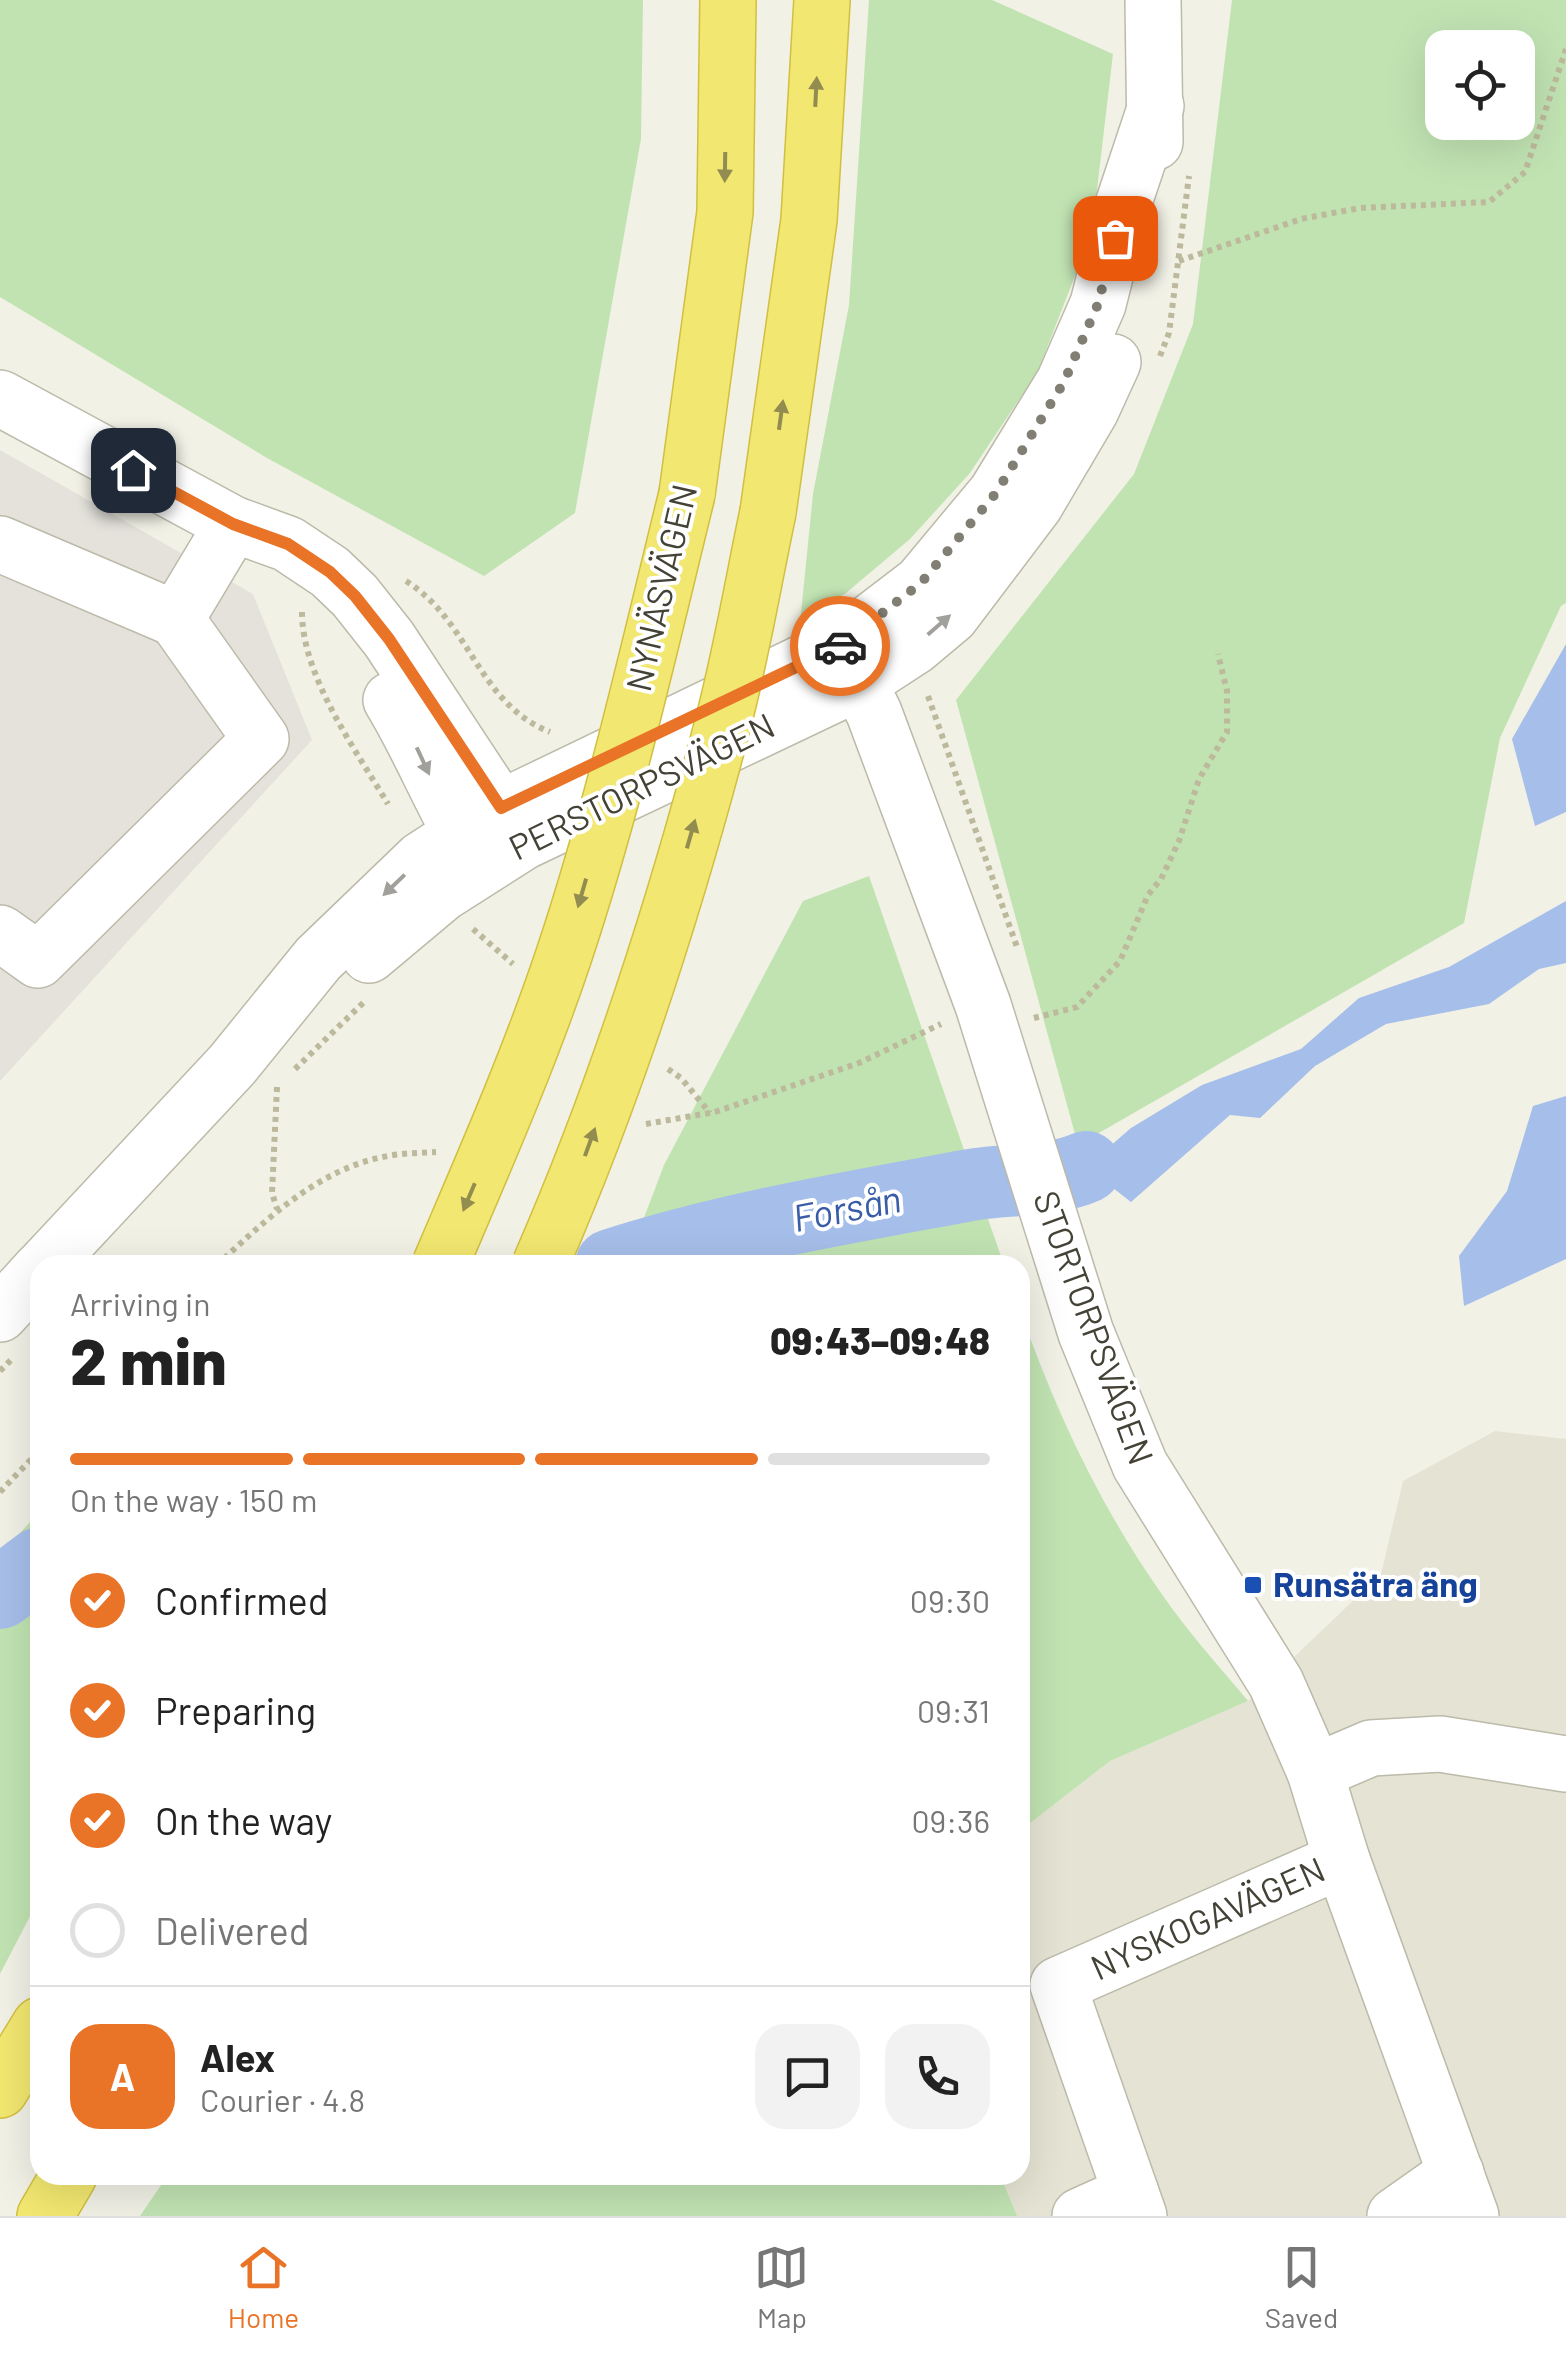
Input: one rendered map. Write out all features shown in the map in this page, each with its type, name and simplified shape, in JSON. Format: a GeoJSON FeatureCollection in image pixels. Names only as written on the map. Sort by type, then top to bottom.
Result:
{"type":"FeatureCollection","features":[{"type":"Feature","properties":{"kind":"highway","name":"NYNÄSVÄGEN"},"geometry":{"type":"LineString","coordinates":[[444,1255],[564,956],[634,707],[687,494],[724,212],[728,0]]}},
{"type":"Feature","properties":{"kind":"highway"},"geometry":{"type":"LineString","coordinates":[[544,1255],[577,1181],[648,980],[723,724],[768,512],[809,220],[822,0]]}},
{"type":"Feature","properties":{"kind":"highway"},"geometry":{"type":"LineString","coordinates":[[0,2090],[30,2041]]}},
{"type":"Feature","properties":{"kind":"highway"},"geometry":{"type":"LineString","coordinates":[[45,2216],[63,2185]]}},
{"type":"Feature","properties":{"kind":"street","name":"PERSTORPSVÄGEN"},"geometry":{"type":"LineString","coordinates":[[57,1255],[258,1084],[444,894],[491,838],[850,664],[921,583],[996,493],[1064,382],[1098,304],[1123,204],[1156,106],[1153,0]]}},
{"type":"Feature","properties":{"kind":"street"},"geometry":{"type":"LineString","coordinates":[[0,398],[233,524],[271,562],[312,593],[361,652],[408,728],[491,838]]}},
{"type":"Feature","properties":{"kind":"street"},"geometry":{"type":"LineString","coordinates":[[176,619],[233,524]]}},
{"type":"Feature","properties":{"kind":"street"},"geometry":{"type":"LineString","coordinates":[[0,544],[176,619],[262,739],[38,960],[0,934]]}},
{"type":"Feature","properties":{"kind":"street","name":"STORTORPSVÄGEN"},"geometry":{"type":"LineString","coordinates":[[850,664],[983,1005],[1008,1038],[1086,1333],[1140,1465],[1276,1683],[1315,1772],[1342,1860],[1464,2194]]}},
{"type":"Feature","properties":{"kind":"street","name":"PERSTORPSVÄGEN"},"geometry":{"type":"LineString","coordinates":[[0,1314],[30,1281]]}},
{"type":"Feature","properties":{"kind":"street"},"geometry":{"type":"LineString","coordinates":[[1315,1772],[1371,1748],[1440,1744],[1566,1764]]}},
{"type":"Feature","properties":{"kind":"street","name":"NYSKOGAVÄGEN"},"geometry":{"type":"LineString","coordinates":[[1080,2216],[1135,2204],[1058,1985],[1342,1860]]}},
{"type":"Feature","properties":{"kind":"street"},"geometry":{"type":"LineString","coordinates":[[1395,2216],[1464,2194]]}},
{"type":"Feature","properties":{"kind":"path"},"geometry":{"type":"LineString","coordinates":[[1180,261],[1301,219],[1360,208],[1489,202],[1525,172],[1566,49]]}},
{"type":"Feature","properties":{"kind":"path"},"geometry":{"type":"LineString","coordinates":[[1008,1038],[1077,1007],[1120,961],[1148,896],[1179,841],[1199,779],[1227,732],[1227,691],[1218,654]]}},
{"type":"Feature","properties":{"kind":"path"},"geometry":{"type":"LineString","coordinates":[[928,696],[1022,963]]}},
{"type":"Feature","properties":{"kind":"path"},"geometry":{"type":"LineString","coordinates":[[460,938],[474,929]]}},
{"type":"Feature","properties":{"kind":"path"},"geometry":{"type":"LineString","coordinates":[[291,1073],[373,994]]}},
{"type":"Feature","properties":{"kind":"path"},"geometry":{"type":"LineString","coordinates":[[258,1084],[277,1210]]}},
{"type":"Feature","properties":{"kind":"path"},"geometry":{"type":"LineString","coordinates":[[0,1492],[30,1460]]}},
{"type":"Feature","properties":{"kind":"shaded area"},"geometry":{"type":"Polygon","coordinates":[[[0,450],[253,594],[312,740],[0,1081],[0,450]]]}},
{"type":"Feature","properties":{"kind":"shaded area"},"geometry":{"type":"Polygon","coordinates":[[[1495,1431],[1566,1439],[1566,2216],[1012,2216],[1002,2185],[1030,2185],[1030,1823],[1110,1761],[1248,1701],[1381,1574],[1403,1481],[1495,1431]]]}},
{"type":"Feature","properties":{"kind":"green space"},"geometry":{"type":"Polygon","coordinates":[[[0,0],[643,0],[641,139],[575,513],[484,576],[267,458],[0,297],[0,0]]]}},
{"type":"Feature","properties":{"kind":"green space"},"geometry":{"type":"Polygon","coordinates":[[[869,0],[992,0],[1113,54],[1092,232],[1038,371],[970,473],[910,539],[846,593],[800,623],[813,494],[849,305],[869,0]]]}},
{"type":"Feature","properties":{"kind":"green space"},"geometry":{"type":"Polygon","coordinates":[[[1232,0],[1566,0],[1566,603],[1561,606],[1500,738],[1464,923],[1078,1145],[956,700],[1134,474],[1193,324],[1232,0]]]}},
{"type":"Feature","properties":{"kind":"green space"},"geometry":{"type":"Polygon","coordinates":[[[869,876],[1001,1255],[630,1255],[664,1165],[803,901],[869,876]]]}},
{"type":"Feature","properties":{"kind":"green space"},"geometry":{"type":"Polygon","coordinates":[[[1030,1336],[1064,1421],[1118,1526],[1171,1607],[1248,1701],[1110,1761],[1030,1823],[1030,1336]]]}},
{"type":"Feature","properties":{"kind":"green space"},"geometry":{"type":"Polygon","coordinates":[[[30,1522],[30,1916],[0,1974],[0,1555],[30,1522]]]}},
{"type":"Feature","properties":{"kind":"green space"},"geometry":{"type":"Polygon","coordinates":[[[161,2185],[1004,2185],[1017,2216],[140,2216],[161,2185]]]}},
{"type":"Feature","properties":{"kind":"water"},"geometry":{"type":"Polygon","coordinates":[[[1566,644],[1566,812],[1535,826],[1512,739],[1566,644]]]}},
{"type":"Feature","properties":{"kind":"water"},"geometry":{"type":"Polygon","coordinates":[[[1566,901],[1566,963],[1539,969],[1489,1004],[1386,1024],[1315,1066],[1260,1118],[1230,1115],[1131,1202],[1086,1167],[1131,1128],[1202,1085],[1301,1049],[1359,998],[1449,967],[1566,901]]]}},
{"type":"Feature","properties":{"kind":"water"},"geometry":{"type":"Polygon","coordinates":[[[1566,1096],[1566,1259],[1464,1306],[1459,1256],[1507,1191],[1533,1106],[1566,1096]]]}},
{"type":"Feature","properties":{"kind":"waterway","name":"Forsån"},"geometry":{"type":"LineString","coordinates":[[646,1255],[786,1220],[980,1184],[1058,1176],[1086,1167]]}},
{"type":"Feature","properties":{"kind":"waterway","name":"Forsån"},"geometry":{"type":"LineString","coordinates":[[0,1593],[30,1570]]}},
{"type":"Feature","properties":{"kind":"way so far"},"geometry":{"type":"LineString","coordinates":[[840,646],[921,583],[996,493],[1064,382],[1098,304],[1115,238]]}},
{"type":"Feature","properties":{"kind":"place","name":"Runsätra äng"},"geometry":{"type":"Point","coordinates":[1253,1585]}},
{"type":"Feature","properties":{"kind":"route"},"geometry":{"type":"LineString","coordinates":[[133,470],[233,524],[288,544],[330,572],[389,639],[501,808],[840,646]]}}]}
